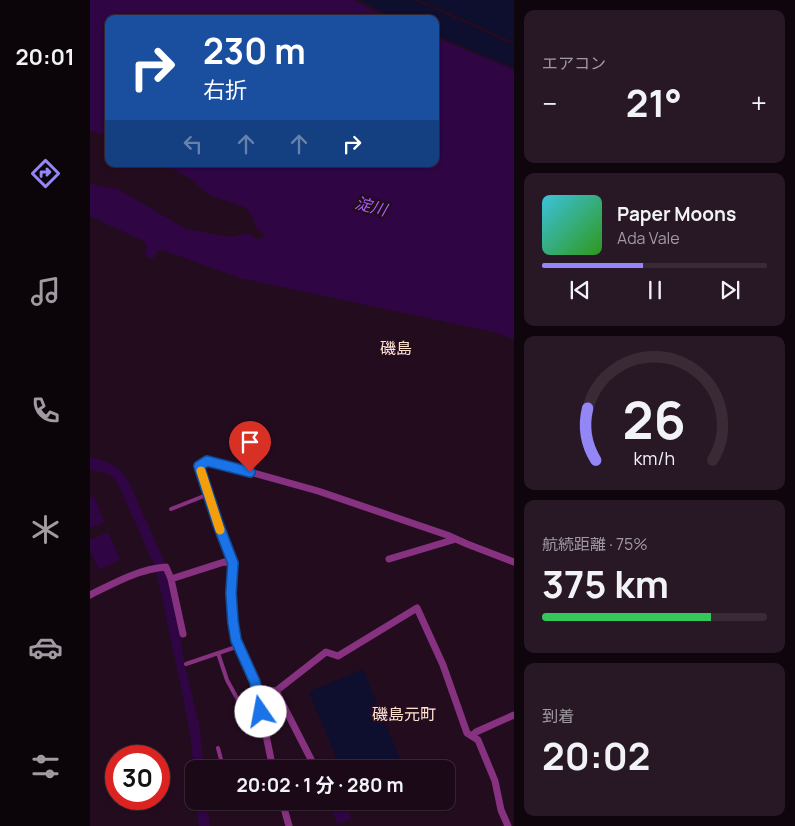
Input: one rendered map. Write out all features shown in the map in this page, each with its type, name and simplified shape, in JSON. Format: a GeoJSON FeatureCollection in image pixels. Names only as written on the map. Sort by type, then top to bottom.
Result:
{"type":"FeatureCollection","features":[{"type":"Feature","properties":{"kind":"street"},"geometry":{"type":"LineString","coordinates":[[270,760],[255,682],[236,640],[231,593],[233,563],[199,466],[207,461],[318,491],[447,535],[514,562]]}},
{"type":"Feature","properties":{"kind":"street"},"geometry":{"type":"LineString","coordinates":[[389,559],[456,539]]}},
{"type":"Feature","properties":{"kind":"street"},"geometry":{"type":"LineString","coordinates":[[171,578],[224,562],[233,563]]}},
{"type":"Feature","properties":{"kind":"street"},"geometry":{"type":"LineString","coordinates":[[90,595],[153,568],[166,567],[171,578],[183,634]]}},
{"type":"Feature","properties":{"kind":"street"},"geometry":{"type":"LineString","coordinates":[[257,694],[266,690],[276,691],[326,652],[338,656],[417,608],[443,665],[467,733],[478,740],[495,781],[500,810],[508,826]]}},
{"type":"Feature","properties":{"kind":"street"},"geometry":{"type":"LineString","coordinates":[[276,691],[311,760]]}},
{"type":"Feature","properties":{"kind":"street"},"geometry":{"type":"LineString","coordinates":[[472,736],[476,732],[514,715]]}},
{"type":"Feature","properties":{"kind":"street"},"geometry":{"type":"LineString","coordinates":[[285,810],[288,826]]}},
{"type":"Feature","properties":{"kind":"lane"},"geometry":{"type":"LineString","coordinates":[[171,509],[208,494]]}},
{"type":"Feature","properties":{"kind":"lane"},"geometry":{"type":"LineString","coordinates":[[186,664],[239,646]]}},
{"type":"Feature","properties":{"kind":"lane"},"geometry":{"type":"LineString","coordinates":[[218,653],[227,680],[244,710]]}},
{"type":"Feature","properties":{"kind":"lane"},"geometry":{"type":"LineString","coordinates":[[238,718],[257,694]]}},
{"type":"Feature","properties":{"kind":"lane"},"geometry":{"type":"LineString","coordinates":[[218,748],[221,760]]}},
{"type":"Feature","properties":{"kind":"shaded area"},"geometry":{"type":"Polygon","coordinates":[[[360,0],[414,0],[514,45],[514,68],[439,37],[439,15],[389,15],[360,0]]]}},
{"type":"Feature","properties":{"kind":"shaded area"},"geometry":{"type":"Polygon","coordinates":[[[420,0],[514,0],[514,42],[420,0]]]}},
{"type":"Feature","properties":{"kind":"shaded area"},"geometry":{"type":"Polygon","coordinates":[[[363,669],[400,760],[337,760],[309,692],[363,669]]]}},
{"type":"Feature","properties":{"kind":"water"},"geometry":{"type":"Polygon","coordinates":[[[90,0],[354,0],[383,15],[105,15],[105,135],[90,131],[90,0]]]}},
{"type":"Feature","properties":{"kind":"water","name":"淀川"},"geometry":{"type":"Polygon","coordinates":[[[439,39],[514,70],[514,339],[498,333],[240,278],[162,250],[157,251],[153,259],[144,255],[147,248],[145,242],[90,216],[90,183],[118,189],[186,229],[230,237],[248,233],[258,239],[266,236],[255,226],[254,219],[246,208],[207,194],[190,178],[168,167],[439,167],[439,39]]]}},
{"type":"Feature","properties":{"kind":"water"},"geometry":{"type":"Polygon","coordinates":[[[90,457],[107,462],[124,474],[165,563],[185,666],[199,724],[203,760],[193,760],[190,733],[154,565],[118,484],[109,475],[90,470],[90,457]]]}},
{"type":"Feature","properties":{"kind":"water"},"geometry":{"type":"Polygon","coordinates":[[[94,496],[104,522],[90,528],[90,498],[94,496]]]}},
{"type":"Feature","properties":{"kind":"water"},"geometry":{"type":"Polygon","coordinates":[[[108,532],[120,560],[99,570],[90,550],[90,540],[108,532]]]}},
{"type":"Feature","properties":{"kind":"water"},"geometry":{"type":"Polygon","coordinates":[[[197,810],[208,810],[210,826],[199,826],[197,810]]]}},
{"type":"Feature","properties":{"kind":"water"},"geometry":{"type":"Polygon","coordinates":[[[332,810],[348,810],[351,819],[337,824],[332,810]]]}},
{"type":"Feature","properties":{"kind":"slow traffic"},"geometry":{"type":"LineString","coordinates":[[201,471],[220,530]]}},
{"type":"Feature","properties":{"kind":"district","name":"磯島"},"geometry":{"type":"Point","coordinates":[396,348]}},
{"type":"Feature","properties":{"kind":"district","name":"磯島元町"},"geometry":{"type":"Point","coordinates":[404,714]}},
{"type":"Feature","properties":{"kind":"route"},"geometry":{"type":"LineString","coordinates":[[250,472],[207,461],[199,466],[233,563],[231,593],[236,640],[255,682],[261,712]]}}]}
